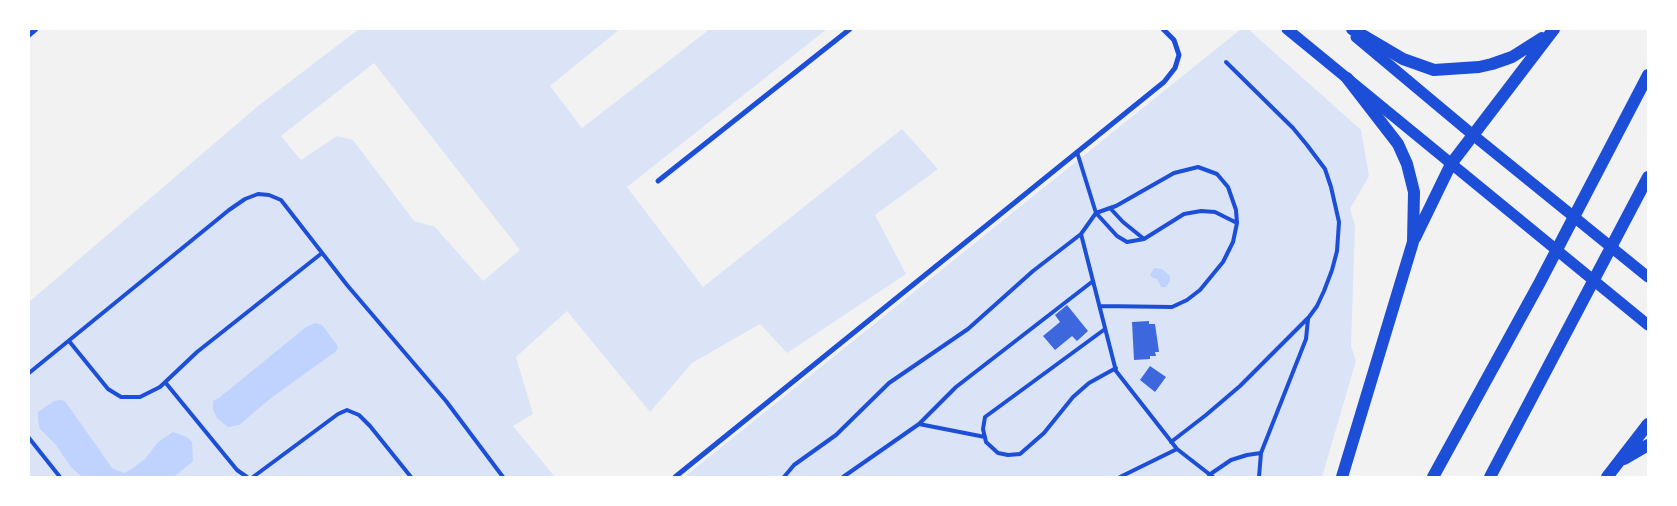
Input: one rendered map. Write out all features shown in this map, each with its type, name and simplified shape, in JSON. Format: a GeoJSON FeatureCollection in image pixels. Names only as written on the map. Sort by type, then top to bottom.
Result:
{"type":"FeatureCollection","features":[{"type":"Feature","properties":{"kind":"highway"},"geometry":{"type":"LineString","coordinates":[[1352,29],[1403,59],[1434,70],[1479,67],[1492,64],[1512,57],[1554,29]]}},
{"type":"Feature","properties":{"kind":"highway"},"geometry":{"type":"LineString","coordinates":[[1342,477],[1412,242],[1451,164],[1554,29]]}},
{"type":"Feature","properties":{"kind":"highway"},"geometry":{"type":"LineString","coordinates":[[1433,477],[1540,282],[1648,75]]}},
{"type":"Feature","properties":{"kind":"highway"},"geometry":{"type":"LineString","coordinates":[[1347,78],[1393,138],[1407,164],[1414,192],[1412,242]]}},
{"type":"Feature","properties":{"kind":"highway"},"geometry":{"type":"LineString","coordinates":[[1490,477],[1648,177]]}},
{"type":"Feature","properties":{"kind":"highway"},"geometry":{"type":"LineString","coordinates":[[1607,477],[1648,424]]}},
{"type":"Feature","properties":{"kind":"highway"},"geometry":{"type":"LineString","coordinates":[[1620,461],[1648,446]]}},
{"type":"Feature","properties":{"kind":"main road"},"geometry":{"type":"LineString","coordinates":[[1287,29],[1648,325]]}},
{"type":"Feature","properties":{"kind":"main road"},"geometry":{"type":"LineString","coordinates":[[1347,29],[1473,135],[1648,277]]}},
{"type":"Feature","properties":{"kind":"street"},"geometry":{"type":"LineString","coordinates":[[29,35],[36,29]]}},
{"type":"Feature","properties":{"kind":"street"},"geometry":{"type":"LineString","coordinates":[[658,181],[850,29]]}},
{"type":"Feature","properties":{"kind":"street"},"geometry":{"type":"LineString","coordinates":[[675,477],[1164,82],[1175,68],[1179,54],[1174,40],[1163,29]]}},
{"type":"Feature","properties":{"kind":"lane"},"geometry":{"type":"LineString","coordinates":[[1171,442],[1240,386],[1308,318],[1317,306],[1324,291],[1337,252],[1339,222],[1325,169],[1293,128],[1226,62]]}},
{"type":"Feature","properties":{"kind":"lane"},"geometry":{"type":"LineString","coordinates":[[1077,152],[1096,213],[1117,236],[1127,242],[1144,239],[1184,214],[1201,211],[1216,212],[1237,223]]}},
{"type":"Feature","properties":{"kind":"lane"},"geometry":{"type":"LineString","coordinates":[[784,477],[794,465],[836,435],[890,383],[968,329],[1033,271],[1081,234],[1096,213],[1110,208],[1174,173],[1198,167],[1217,174],[1228,187],[1236,210],[1237,223],[1233,242],[1223,262],[1200,290],[1187,300],[1172,307],[1100,306]]}},
{"type":"Feature","properties":{"kind":"lane"},"geometry":{"type":"LineString","coordinates":[[29,373],[221,216],[245,199],[258,194],[269,195],[281,200],[322,253],[446,401],[503,477]]}},
{"type":"Feature","properties":{"kind":"lane"},"geometry":{"type":"LineString","coordinates":[[1110,208],[1123,222],[1144,239]]}},
{"type":"Feature","properties":{"kind":"lane"},"geometry":{"type":"LineString","coordinates":[[1081,234],[1116,368],[1177,450],[1211,476],[1231,460],[1260,452]]}},
{"type":"Feature","properties":{"kind":"lane"},"geometry":{"type":"LineString","coordinates":[[69,341],[108,389],[121,396],[140,397],[160,387],[197,352],[322,253]]}},
{"type":"Feature","properties":{"kind":"lane"},"geometry":{"type":"LineString","coordinates":[[844,477],[919,424],[956,388],[1093,281]]}},
{"type":"Feature","properties":{"kind":"lane"},"geometry":{"type":"LineString","coordinates":[[1259,477],[1260,452],[1300,354],[1307,334],[1308,318]]}},
{"type":"Feature","properties":{"kind":"lane"},"geometry":{"type":"LineString","coordinates":[[1105,328],[985,417],[983,429],[986,442],[998,453],[1008,455],[1020,454],[1044,433],[1073,397],[1089,383],[1116,368]]}},
{"type":"Feature","properties":{"kind":"lane"},"geometry":{"type":"LineString","coordinates":[[165,382],[237,470],[247,477]]}},
{"type":"Feature","properties":{"kind":"lane"},"geometry":{"type":"LineString","coordinates":[[253,477],[338,414],[347,410],[359,415],[370,426],[411,477]]}},
{"type":"Feature","properties":{"kind":"lane"},"geometry":{"type":"LineString","coordinates":[[919,424],[985,437]]}},
{"type":"Feature","properties":{"kind":"lane"},"geometry":{"type":"LineString","coordinates":[[29,438],[60,477]]}},
{"type":"Feature","properties":{"kind":"lane"},"geometry":{"type":"LineString","coordinates":[[1120,477],[1177,450]]}},
{"type":"Feature","properties":{"kind":"shaded area"},"geometry":{"type":"Polygon","coordinates":[[[359,29],[620,29],[550,86],[582,128],[710,29],[827,29],[627,187],[703,287],[902,129],[938,169],[875,215],[906,274],[787,353],[760,324],[692,363],[650,412],[567,311],[516,357],[533,414],[513,426],[555,477],[29,477],[29,302],[258,106],[359,29]],[[374,63],[281,136],[301,160],[337,136],[353,140],[414,221],[435,227],[483,281],[520,250],[374,63]]]}},
{"type":"Feature","properties":{"kind":"shaded area"},"geometry":{"type":"Polygon","coordinates":[[[1241,29],[1248,29],[1361,130],[1369,176],[1350,209],[1355,225],[1351,346],[1356,361],[1322,477],[684,477],[1241,29]]]}},
{"type":"Feature","properties":{"kind":"water"},"geometry":{"type":"Polygon","coordinates":[[[1154,268],[1162,269],[1170,276],[1170,281],[1166,287],[1161,287],[1157,279],[1150,275],[1154,268]]]}},
{"type":"Feature","properties":{"kind":"water"},"geometry":{"type":"Polygon","coordinates":[[[315,323],[322,325],[337,345],[338,348],[335,352],[271,398],[239,425],[228,427],[217,418],[213,410],[213,401],[306,327],[315,323]]]}},
{"type":"Feature","properties":{"kind":"water"},"geometry":{"type":"Polygon","coordinates":[[[54,401],[65,401],[112,468],[124,473],[130,470],[145,459],[158,442],[173,432],[187,437],[192,442],[193,461],[174,477],[82,477],[71,467],[56,445],[40,429],[38,412],[54,401]]]}},
{"type":"Feature","properties":{"kind":"building"},"geometry":{"type":"Polygon","coordinates":[[[1067,305],[1088,331],[1077,341],[1072,336],[1055,350],[1043,336],[1060,322],[1055,315],[1067,305]]]}},
{"type":"Feature","properties":{"kind":"building"},"geometry":{"type":"Polygon","coordinates":[[[1149,321],[1149,324],[1155,324],[1159,352],[1155,352],[1156,356],[1150,356],[1150,359],[1134,360],[1132,322],[1149,321]]]}},
{"type":"Feature","properties":{"kind":"building"},"geometry":{"type":"Polygon","coordinates":[[[1150,366],[1166,377],[1155,392],[1140,380],[1150,366]]]}}]}
